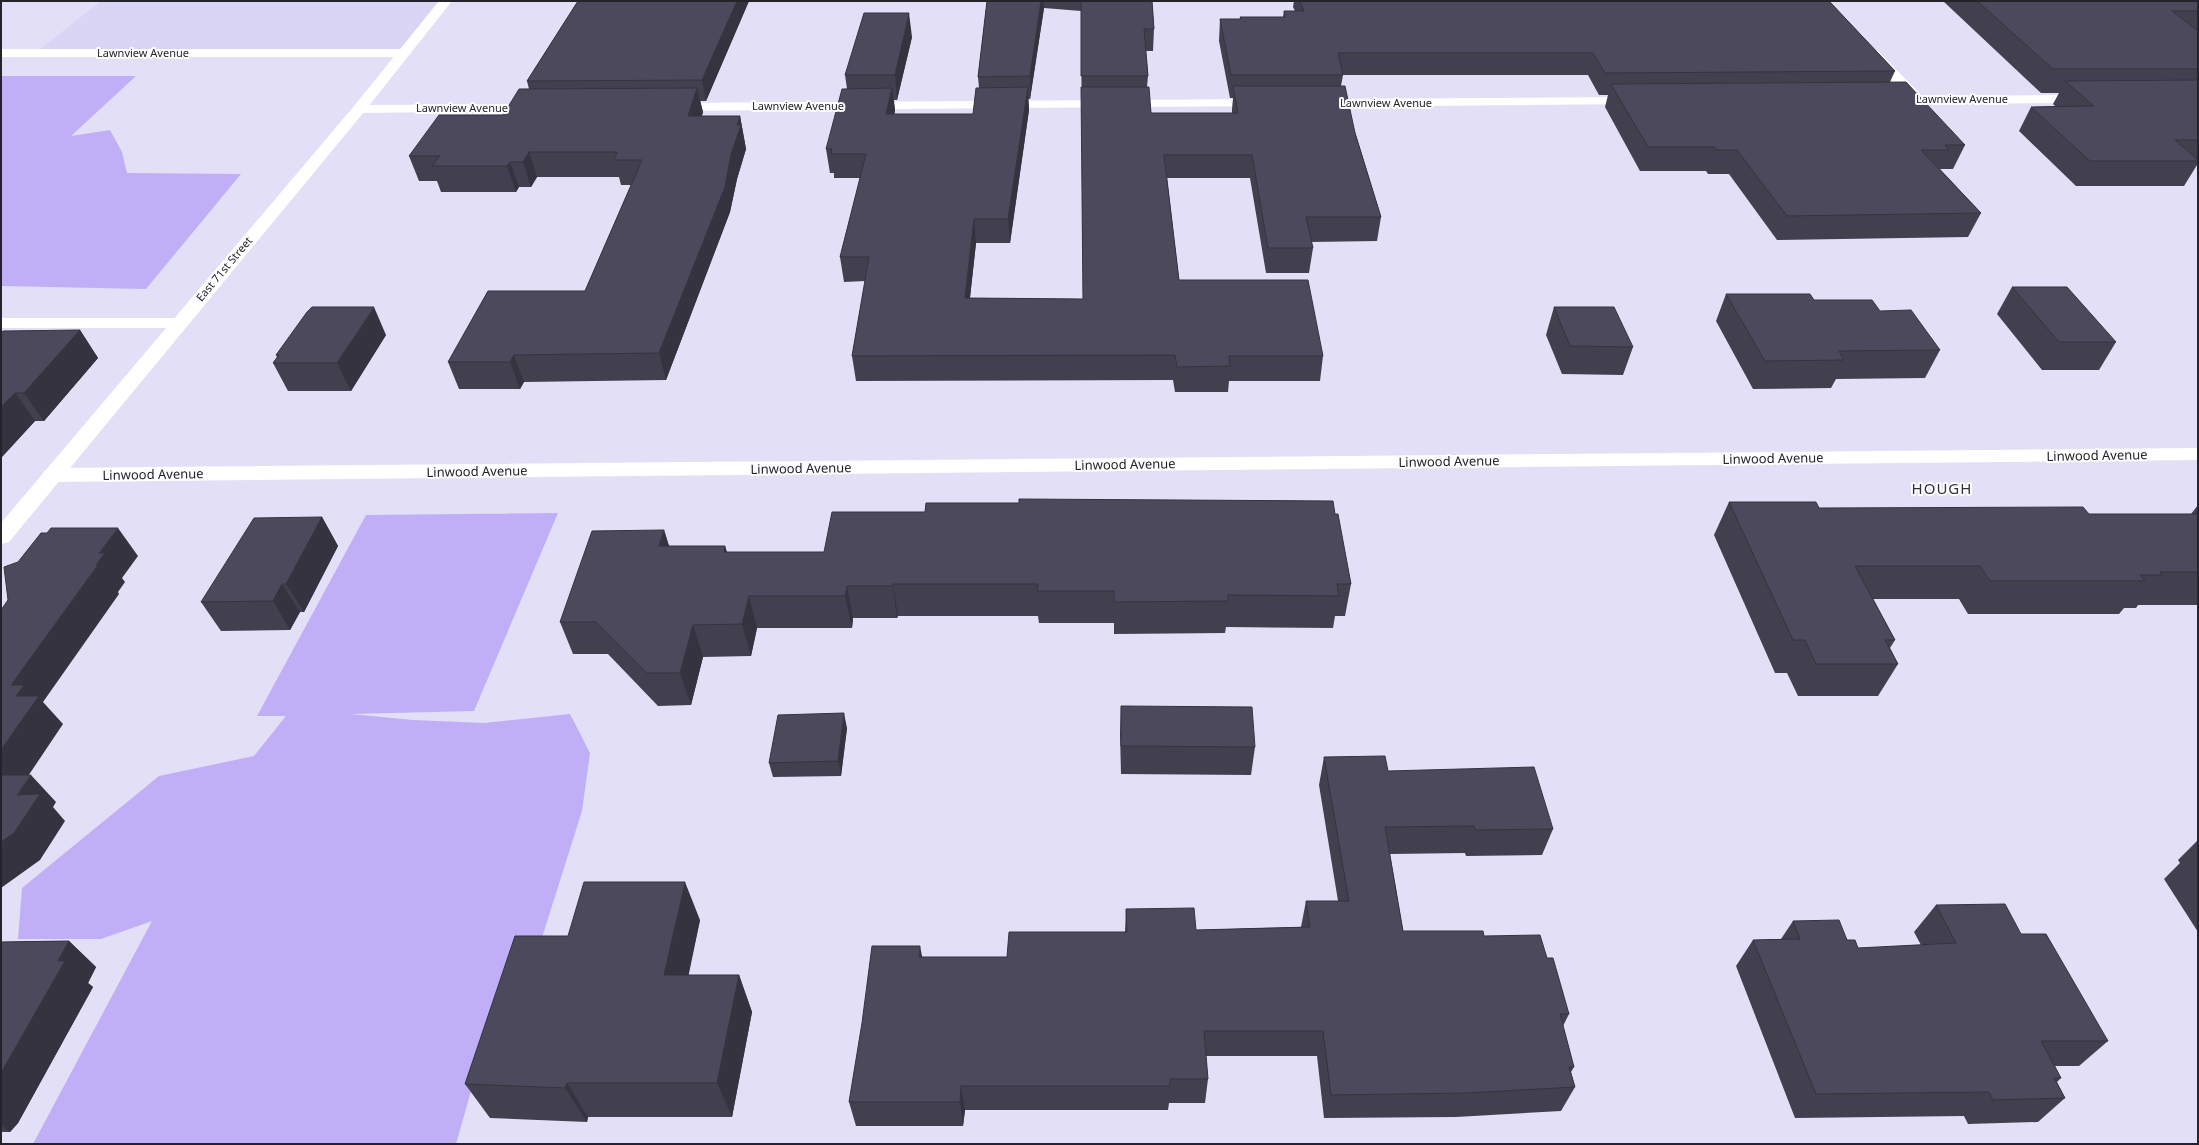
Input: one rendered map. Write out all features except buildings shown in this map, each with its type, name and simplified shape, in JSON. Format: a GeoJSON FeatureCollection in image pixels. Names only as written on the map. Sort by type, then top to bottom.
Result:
{"type":"FeatureCollection","features":[{"type":"Feature","properties":{"kind":"street","name":"East 71st Street"},"geometry":{"type":"LineString","coordinates":[[1,537],[178,323],[359,109],[446,1]]}},
{"type":"Feature","properties":{"kind":"street"},"geometry":{"type":"LineString","coordinates":[[1866,46],[1917,100]]}},
{"type":"Feature","properties":{"kind":"street","name":"Lawnview Avenue"},"geometry":{"type":"LineString","coordinates":[[1,53],[405,53]]}},
{"type":"Feature","properties":{"kind":"street","name":"Lawnview Avenue"},"geometry":{"type":"LineString","coordinates":[[1878,100],[2097,99]]}},
{"type":"Feature","properties":{"kind":"street","name":"Lawnview Avenue"},"geometry":{"type":"LineString","coordinates":[[1304,103],[1654,101]]}},
{"type":"Feature","properties":{"kind":"street","name":"Lawnview Avenue"},"geometry":{"type":"LineString","coordinates":[[659,107],[1280,103]]}},
{"type":"Feature","properties":{"kind":"street","name":"Lawnview Avenue"},"geometry":{"type":"LineString","coordinates":[[359,109],[547,108]]}},
{"type":"Feature","properties":{"kind":"street"},"geometry":{"type":"LineString","coordinates":[[1,323],[178,323]]}},
{"type":"Feature","properties":{"kind":"street","name":"Linwood Avenue"},"geometry":{"type":"LineString","coordinates":[[52,475],[2198,454]]}},
{"type":"Feature","properties":{"kind":"shaded area"},"geometry":{"type":"Polygon","coordinates":[[[101,1],[446,1],[405,53],[35,53],[101,1]]]}},
{"type":"Feature","properties":{"kind":"shaded area"},"geometry":{"type":"Polygon","coordinates":[[[1,76],[136,76],[71,136],[110,130],[122,152],[127,173],[241,174],[146,289],[1,286],[1,76]]]}},
{"type":"Feature","properties":{"kind":"shaded area"},"geometry":{"type":"Polygon","coordinates":[[[558,513],[474,711],[351,714],[413,720],[484,723],[570,714],[590,753],[582,811],[539,947],[509,957],[456,1144],[33,1144],[152,921],[101,939],[18,939],[22,888],[159,776],[254,756],[286,716],[257,716],[366,515],[558,513]]]}},
{"type":"Feature","properties":{"kind":"district","name":"HOUGH"},"geometry":{"type":"Point","coordinates":[1942,489]}}]}
